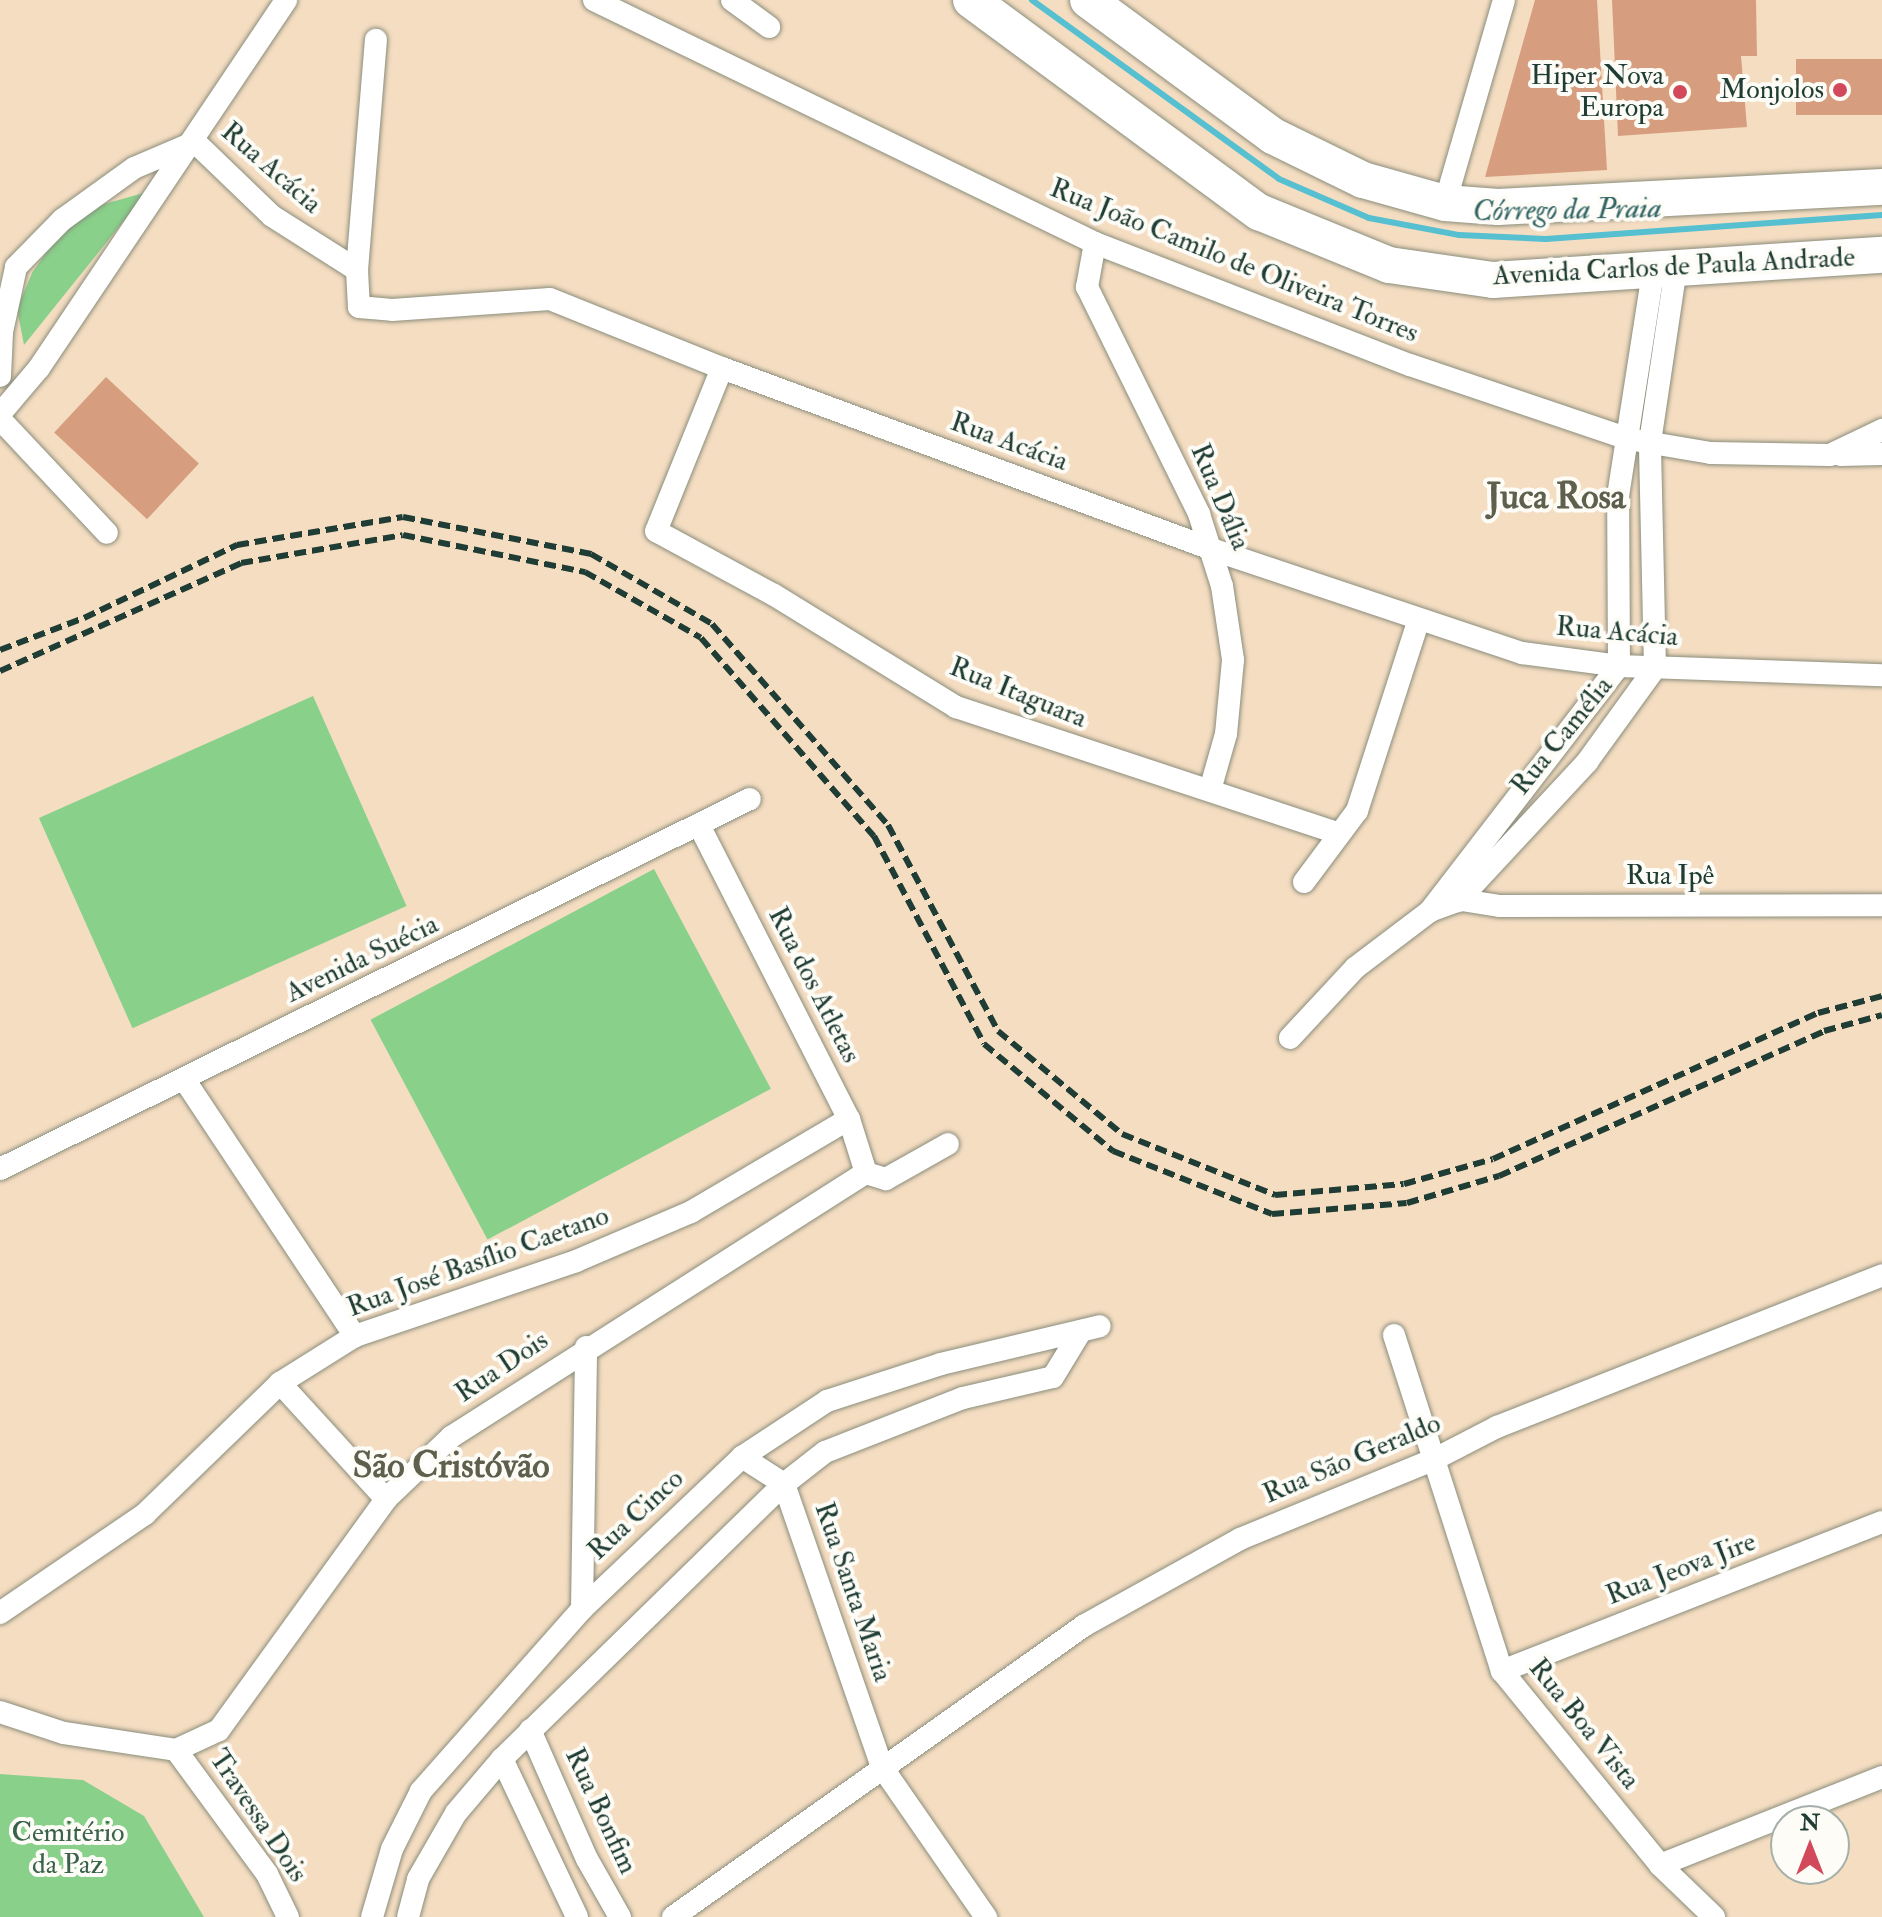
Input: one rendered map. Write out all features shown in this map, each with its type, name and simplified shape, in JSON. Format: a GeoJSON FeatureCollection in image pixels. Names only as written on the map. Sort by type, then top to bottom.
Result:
{"type":"FeatureCollection","features":[{"type":"Feature","properties":{"kind":"main road","name":"Avenida Carlos de Paula Andrade"},"geometry":{"type":"LineString","coordinates":[[971,0],[1259,212],[1389,265],[1493,280],[1882,255]]}},
{"type":"Feature","properties":{"kind":"main road"},"geometry":{"type":"LineString","coordinates":[[1088,0],[1273,136],[1363,180],[1445,203],[1498,207],[1882,187]]}},
{"type":"Feature","properties":{"kind":"street"},"geometry":{"type":"LineString","coordinates":[[107,533],[0,417],[39,368],[195,142],[286,0]]}},
{"type":"Feature","properties":{"kind":"street","name":"Rua João Camilo de Oliveira Torres"},"geometry":{"type":"LineString","coordinates":[[594,0],[1095,243],[1410,365],[1639,440],[1711,453],[1830,455],[1882,430]]}},
{"type":"Feature","properties":{"kind":"street"},"geometry":{"type":"LineString","coordinates":[[732,0],[769,27]]}},
{"type":"Feature","properties":{"kind":"street"},"geometry":{"type":"LineString","coordinates":[[1445,203],[1504,0]]}},
{"type":"Feature","properties":{"kind":"street"},"geometry":{"type":"LineString","coordinates":[[357,270],[376,40]]}},
{"type":"Feature","properties":{"kind":"street"},"geometry":{"type":"LineString","coordinates":[[0,376],[2,332],[16,267],[62,220],[134,168],[195,142]]}},
{"type":"Feature","properties":{"kind":"street","name":"Rua Acácia"},"geometry":{"type":"LineString","coordinates":[[195,142],[272,216],[357,270],[359,307],[392,310],[550,299],[722,368],[1214,550],[1418,622],[1522,653],[1619,666],[1882,675]]}},
{"type":"Feature","properties":{"kind":"street","name":"Rua Dália"},"geometry":{"type":"LineString","coordinates":[[1095,243],[1087,287],[1214,550],[1233,660],[1226,734],[1210,790]]}},
{"type":"Feature","properties":{"kind":"street"},"geometry":{"type":"LineString","coordinates":[[1639,440],[1665,267]]}},
{"type":"Feature","properties":{"kind":"street"},"geometry":{"type":"LineString","coordinates":[[2,332],[19,361],[39,368]]}},
{"type":"Feature","properties":{"kind":"street","name":"Rua Itaguara"},"geometry":{"type":"LineString","coordinates":[[722,368],[656,531],[774,595],[956,707],[1338,833]]}},
{"type":"Feature","properties":{"kind":"street","name":"Rua Camélia"},"geometry":{"type":"LineString","coordinates":[[1443,902],[1619,666],[1618,496],[1639,440]]}},
{"type":"Feature","properties":{"kind":"street","name":"Rua Camélia"},"geometry":{"type":"LineString","coordinates":[[1443,902],[1587,762],[1655,668],[1639,440]]}},
{"type":"Feature","properties":{"kind":"street"},"geometry":{"type":"LineString","coordinates":[[1830,455],[1882,454]]}},
{"type":"Feature","properties":{"kind":"street"},"geometry":{"type":"LineString","coordinates":[[1304,882],[1357,811],[1418,622]]}},
{"type":"Feature","properties":{"kind":"street","name":"Avenida Suécia"},"geometry":{"type":"LineString","coordinates":[[0,1169],[700,827],[750,799]]}},
{"type":"Feature","properties":{"kind":"street","name":"Rua dos Atletas"},"geometry":{"type":"LineString","coordinates":[[700,827],[849,1119],[866,1173]]}},
{"type":"Feature","properties":{"kind":"street"},"geometry":{"type":"LineString","coordinates":[[1290,1038],[1355,968],[1443,902]]}},
{"type":"Feature","properties":{"kind":"street","name":"Rua Ipê"},"geometry":{"type":"LineString","coordinates":[[1443,902],[1500,906],[1882,905]]}},
{"type":"Feature","properties":{"kind":"street"},"geometry":{"type":"LineString","coordinates":[[184,1079],[355,1336]]}},
{"type":"Feature","properties":{"kind":"street","name":"Rua José Basílio Caetano"},"geometry":{"type":"LineString","coordinates":[[0,1613],[145,1514],[280,1383],[355,1336],[576,1261],[691,1212],[849,1119]]}},
{"type":"Feature","properties":{"kind":"street","name":"Rua Dois"},"geometry":{"type":"LineString","coordinates":[[176,1750],[219,1730],[386,1499],[451,1437],[586,1347],[866,1173],[886,1179],[948,1144]]}},
{"type":"Feature","properties":{"kind":"street","name":"Rua São Geraldo"},"geometry":{"type":"LineString","coordinates":[[882,1767],[1085,1625],[1227,1546],[1435,1459],[1497,1427],[1882,1275]]}},
{"type":"Feature","properties":{"kind":"street","name":"Rua Cinco"},"geometry":{"type":"LineString","coordinates":[[372,1917],[392,1849],[421,1791],[582,1609],[742,1457],[827,1401],[941,1364],[1091,1328],[1053,1377],[963,1398],[825,1452],[784,1484],[502,1759],[456,1813],[418,1879],[408,1917]]}},
{"type":"Feature","properties":{"kind":"street","name":"Rua Boa Vista"},"geometry":{"type":"LineString","coordinates":[[1394,1335],[1502,1671],[1660,1865],[1714,1917]]}},
{"type":"Feature","properties":{"kind":"street"},"geometry":{"type":"LineString","coordinates":[[582,1609],[586,1347]]}},
{"type":"Feature","properties":{"kind":"street"},"geometry":{"type":"LineString","coordinates":[[280,1383],[386,1499]]}},
{"type":"Feature","properties":{"kind":"street","name":"Rua Santa Maria"},"geometry":{"type":"LineString","coordinates":[[742,1457],[784,1484],[882,1767],[986,1917]]}},
{"type":"Feature","properties":{"kind":"street","name":"Rua Jeova Jire"},"geometry":{"type":"LineString","coordinates":[[1502,1671],[1882,1522]]}},
{"type":"Feature","properties":{"kind":"street"},"geometry":{"type":"LineString","coordinates":[[0,1712],[64,1733],[176,1750]]}},
{"type":"Feature","properties":{"kind":"street","name":"Rua Bonfim"},"geometry":{"type":"LineString","coordinates":[[530,1730],[587,1859],[620,1917]]}},
{"type":"Feature","properties":{"kind":"street","name":"Travessa Dois"},"geometry":{"type":"LineString","coordinates":[[176,1750],[267,1874],[288,1917]]}},
{"type":"Feature","properties":{"kind":"street"},"geometry":{"type":"LineString","coordinates":[[502,1759],[577,1917]]}},
{"type":"Feature","properties":{"kind":"street"},"geometry":{"type":"LineString","coordinates":[[673,1917],[882,1767]]}},
{"type":"Feature","properties":{"kind":"street"},"geometry":{"type":"LineString","coordinates":[[1660,1865],[1882,1777]]}},
{"type":"Feature","properties":{"kind":"green space"},"geometry":{"type":"Polygon","coordinates":[[[147,192],[24,345],[17,309],[32,273],[57,237],[90,208],[147,192]]]}},
{"type":"Feature","properties":{"kind":"green space"},"geometry":{"type":"Polygon","coordinates":[[[313,696],[407,906],[132,1028],[39,818],[313,696]]]}},
{"type":"Feature","properties":{"kind":"green space"},"geometry":{"type":"Polygon","coordinates":[[[654,869],[771,1089],[487,1240],[371,1020],[654,869]]]}},
{"type":"Feature","properties":{"kind":"green space","name":"Cemitério da Paz"},"geometry":{"type":"Polygon","coordinates":[[[0,1774],[83,1780],[144,1816],[204,1917],[0,1917],[0,1774]]]}},
{"type":"Feature","properties":{"kind":"building"},"geometry":{"type":"Polygon","coordinates":[[[1535,0],[1597,0],[1607,170],[1485,177],[1535,0]]]}},
{"type":"Feature","properties":{"kind":"building","name":"Hiper Nova Europa"},"geometry":{"type":"Polygon","coordinates":[[[1612,0],[1756,0],[1757,56],[1741,56],[1747,127],[1618,136],[1612,0]]]}},
{"type":"Feature","properties":{"kind":"building","name":"Monjolos"},"geometry":{"type":"Polygon","coordinates":[[[1796,59],[1882,59],[1882,115],[1796,115],[1796,59]]]}},
{"type":"Feature","properties":{"kind":"building"},"geometry":{"type":"Polygon","coordinates":[[[106,377],[199,464],[147,519],[54,433],[106,377]]]}},
{"type":"Feature","properties":{"kind":"waterway","name":"Córrego da Praia"},"geometry":{"type":"LineString","coordinates":[[1032,0],[1279,179],[1369,218],[1459,235],[1546,239],[1882,215]]}},
{"type":"Feature","properties":{"kind":"railway"},"geometry":{"type":"LineString","coordinates":[[0,650],[84,618],[237,545],[403,517],[591,554],[712,624],[888,825],[998,1031],[1122,1134],[1275,1195],[1404,1184],[1493,1159],[1818,1013],[1882,996]]}},
{"type":"Feature","properties":{"kind":"railway"},"geometry":{"type":"LineString","coordinates":[[0,671],[241,563],[403,535],[585,572],[701,638],[874,836],[984,1044],[1113,1151],[1272,1214],[1407,1203],[1499,1176],[1824,1031],[1882,1015]]}},
{"type":"Feature","properties":{"kind":"place","name":"Monjolos"},"geometry":{"type":"Point","coordinates":[1840,90]}},
{"type":"Feature","properties":{"kind":"place","name":"Hiper Nova Europa"},"geometry":{"type":"Point","coordinates":[1680,92]}},
{"type":"Feature","properties":{"kind":"district","name":"Juca Rosa"},"geometry":{"type":"Point","coordinates":[1556,497]}},
{"type":"Feature","properties":{"kind":"district","name":"São Cristóvão"},"geometry":{"type":"Point","coordinates":[451,1466]}}]}
